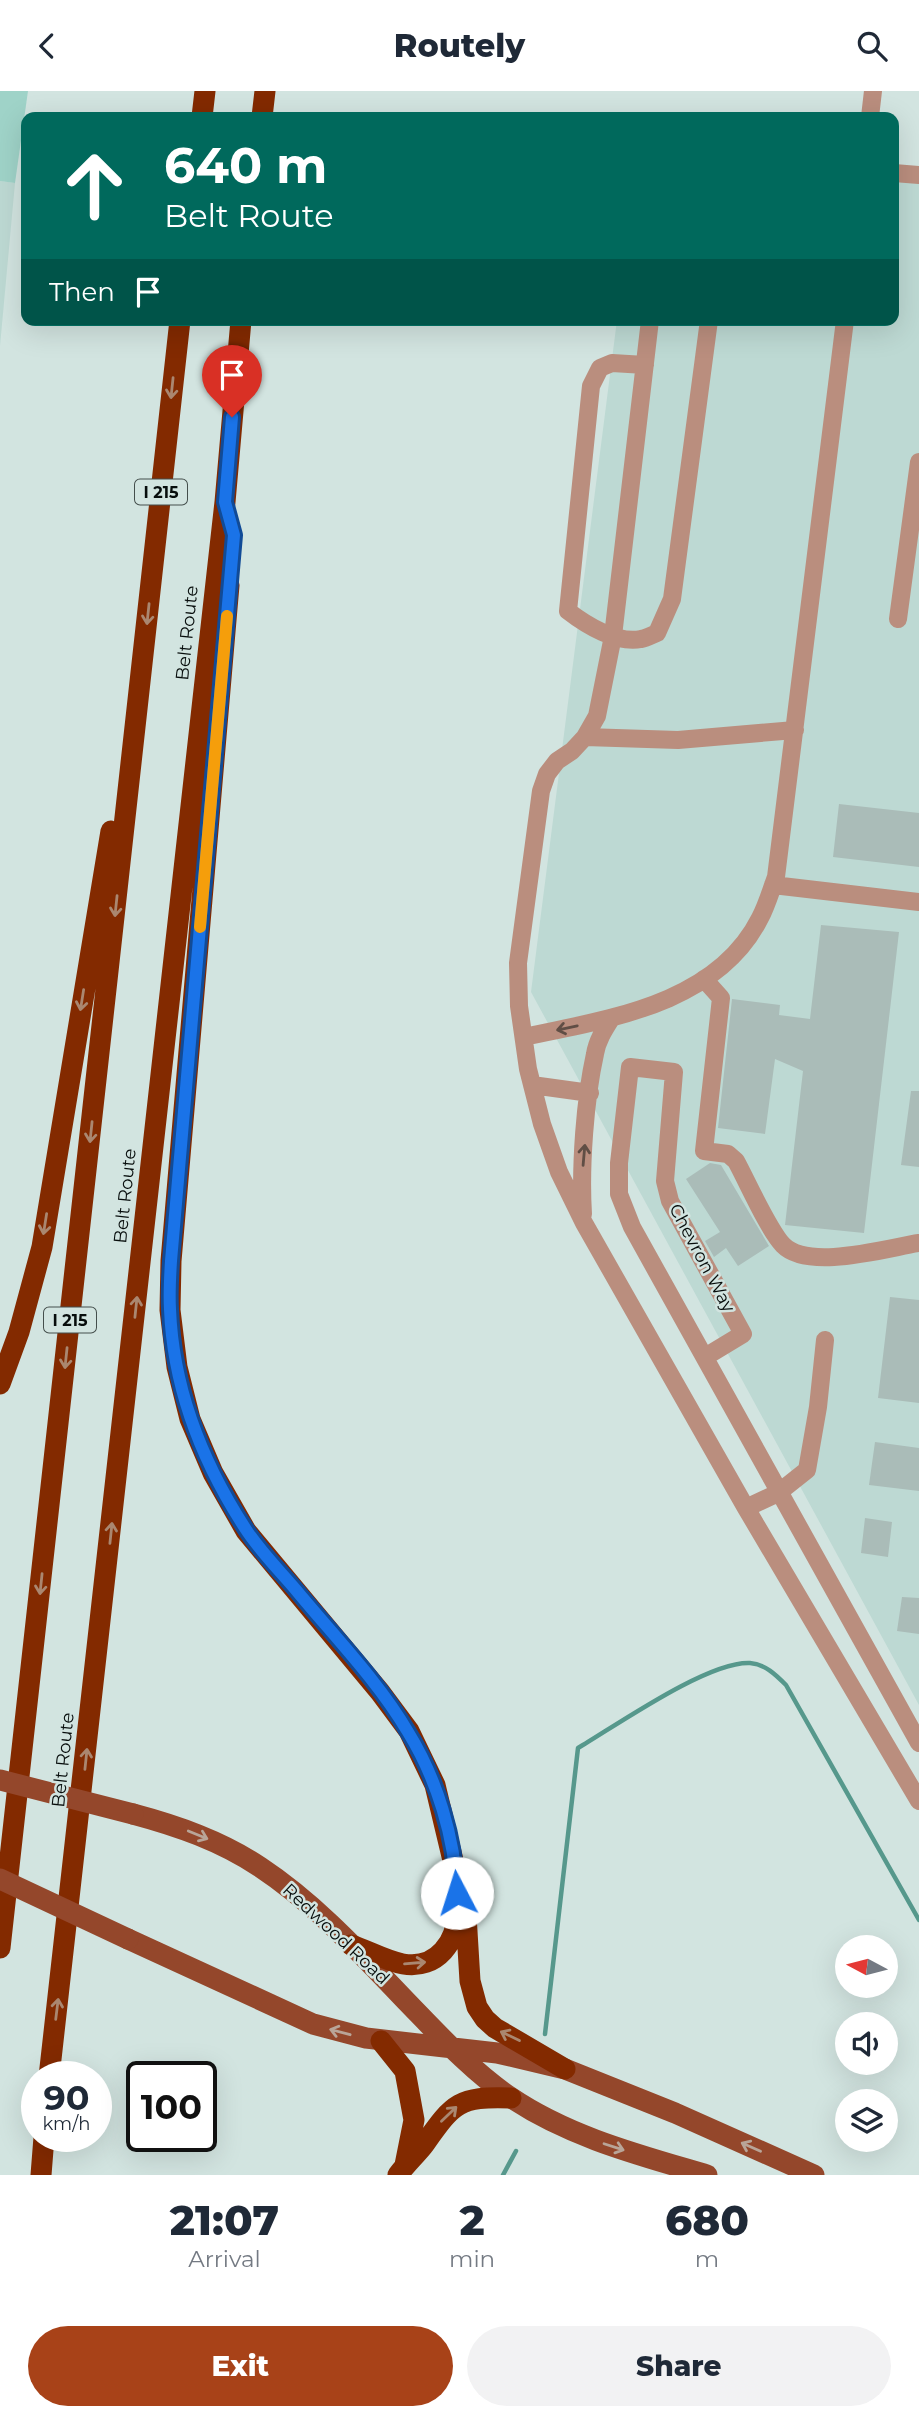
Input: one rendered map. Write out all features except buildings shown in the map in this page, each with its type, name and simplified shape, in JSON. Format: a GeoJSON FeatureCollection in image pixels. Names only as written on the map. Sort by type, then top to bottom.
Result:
{"type":"FeatureCollection","features":[{"type":"Feature","properties":{"kind":"highway"},"geometry":{"type":"LineString","coordinates":[[203,112],[205,91]]}},
{"type":"Feature","properties":{"kind":"highway"},"geometry":{"type":"LineString","coordinates":[[263,112],[265,91]]}},
{"type":"Feature","properties":{"kind":"highway","name":"I 215"},"geometry":{"type":"LineString","coordinates":[[0,1948],[179,326]]}},
{"type":"Feature","properties":{"kind":"highway","name":"Belt Route"},"geometry":{"type":"LineString","coordinates":[[51,2061],[225,502],[241,326]]}},
{"type":"Feature","properties":{"kind":"highway"},"geometry":{"type":"LineString","coordinates":[[225,502],[234,535],[171,1261],[170,1310],[177,1367],[190,1419],[208,1462],[246,1531],[380,1692],[408,1731],[435,1785],[466,1915],[471,1989],[477,2007],[495,2028],[565,2069]]}},
{"type":"Feature","properties":{"kind":"highway"},"geometry":{"type":"LineString","coordinates":[[0,1384],[19,1332],[41,1247],[121,766],[139,692]]}},
{"type":"Feature","properties":{"kind":"highway"},"geometry":{"type":"LineString","coordinates":[[351,1945],[403,1964],[421,1964],[435,1959],[450,1944],[456,1928],[456,1871]]}},
{"type":"Feature","properties":{"kind":"highway"},"geometry":{"type":"LineString","coordinates":[[381,2041],[405,2071],[414,2120],[402,2170]]}},
{"type":"Feature","properties":{"kind":"highway"},"geometry":{"type":"LineString","coordinates":[[402,2170],[419,2152],[446,2113],[460,2104],[480,2097],[511,2098]]}},
{"type":"Feature","properties":{"kind":"highway"},"geometry":{"type":"LineString","coordinates":[[41,2175],[43,2152]]}},
{"type":"Feature","properties":{"kind":"main road","name":"Redwood Road"},"geometry":{"type":"LineString","coordinates":[[0,1780],[133,1814],[201,1836],[253,1862],[298,1895],[472,2067],[511,2098],[585,2137],[707,2175]]}},
{"type":"Feature","properties":{"kind":"main road"},"geometry":{"type":"LineString","coordinates":[[0,1879],[297,2018],[340,2033],[381,2041],[497,2053],[565,2069],[675,2113],[814,2175]]}},
{"type":"Feature","properties":{"kind":"lane"},"geometry":{"type":"LineString","coordinates":[[871,112],[873,91]]}},
{"type":"Feature","properties":{"kind":"lane"},"geometry":{"type":"LineString","coordinates":[[899,173],[919,175]]}},
{"type":"Feature","properties":{"kind":"lane"},"geometry":{"type":"LineString","coordinates":[[649,326],[613,636],[597,716],[585,737],[572,751],[557,761],[541,790],[518,963],[519,1006],[532,1085],[559,1172],[583,1223],[746,1508],[917,1798]]}},
{"type":"Feature","properties":{"kind":"lane"},"geometry":{"type":"LineString","coordinates":[[645,365],[612,363],[600,368],[592,386],[568,611],[588,626],[613,636],[639,640],[657,633],[671,599],[708,326]]}},
{"type":"Feature","properties":{"kind":"lane"},"geometry":{"type":"LineString","coordinates":[[524,1037],[611,1019],[666,1000],[720,968],[740,947],[760,919],[776,877],[844,326]]}},
{"type":"Feature","properties":{"kind":"lane"},"geometry":{"type":"LineString","coordinates":[[898,619],[919,462]]}},
{"type":"Feature","properties":{"kind":"lane"},"geometry":{"type":"LineString","coordinates":[[585,737],[678,740],[795,730]]}},
{"type":"Feature","properties":{"kind":"lane"},"geometry":{"type":"LineString","coordinates":[[773,885],[919,902]]}},
{"type":"Feature","properties":{"kind":"lane"},"geometry":{"type":"LineString","coordinates":[[704,979],[721,998],[704,1151],[728,1154],[736,1161],[784,1246],[798,1255],[830,1257],[919,1243]]}},
{"type":"Feature","properties":{"kind":"lane"},"geometry":{"type":"LineString","coordinates":[[583,1223],[583,1164],[595,1052],[611,1019]]}},
{"type":"Feature","properties":{"kind":"lane","name":"Chevron Way"},"geometry":{"type":"LineString","coordinates":[[705,1357],[743,1334],[670,1201],[665,1181],[674,1072],[631,1067],[619,1163],[619,1194],[632,1227],[778,1493],[918,1737]]}},
{"type":"Feature","properties":{"kind":"lane"},"geometry":{"type":"LineString","coordinates":[[532,1085],[590,1093]]}},
{"type":"Feature","properties":{"kind":"lane"},"geometry":{"type":"LineString","coordinates":[[746,1508],[778,1493],[807,1470],[818,1407],[825,1340]]}},
{"type":"Feature","properties":{"kind":"lane"},"geometry":{"type":"LineString","coordinates":[[891,1750],[918,1737]]}},
{"type":"Feature","properties":{"kind":"shaded area"},"geometry":{"type":"Polygon","coordinates":[[[899,169],[919,171],[919,1705],[531,992],[616,326],[899,326],[899,169]]]}},
{"type":"Feature","properties":{"kind":"shaded area"},"geometry":{"type":"Polygon","coordinates":[[[0,181],[15,183],[0,346],[0,181]]]}},
{"type":"Feature","properties":{"kind":"green space"},"geometry":{"type":"Polygon","coordinates":[[[0,91],[28,91],[25,112],[21,112],[21,141],[15,183],[0,181],[0,91]]]}},
{"type":"Feature","properties":{"kind":"waterway"},"geometry":{"type":"LineString","coordinates":[[545,2034],[578,1748],[687,1683],[732,1665],[761,1665],[786,1685],[919,1920]]}},
{"type":"Feature","properties":{"kind":"waterway"},"geometry":{"type":"LineString","coordinates":[[503,2175],[516,2151]]}},
{"type":"Feature","properties":{"kind":"slow traffic"},"geometry":{"type":"LineString","coordinates":[[200,927],[227,616]]}},
{"type":"Feature","properties":{"kind":"route"},"geometry":{"type":"LineString","coordinates":[[232,417],[225,502],[234,535],[171,1261],[170,1310],[177,1367],[190,1419],[213,1473],[246,1531],[380,1692],[408,1731],[435,1785],[452,1850],[457,1893]]}}]}
